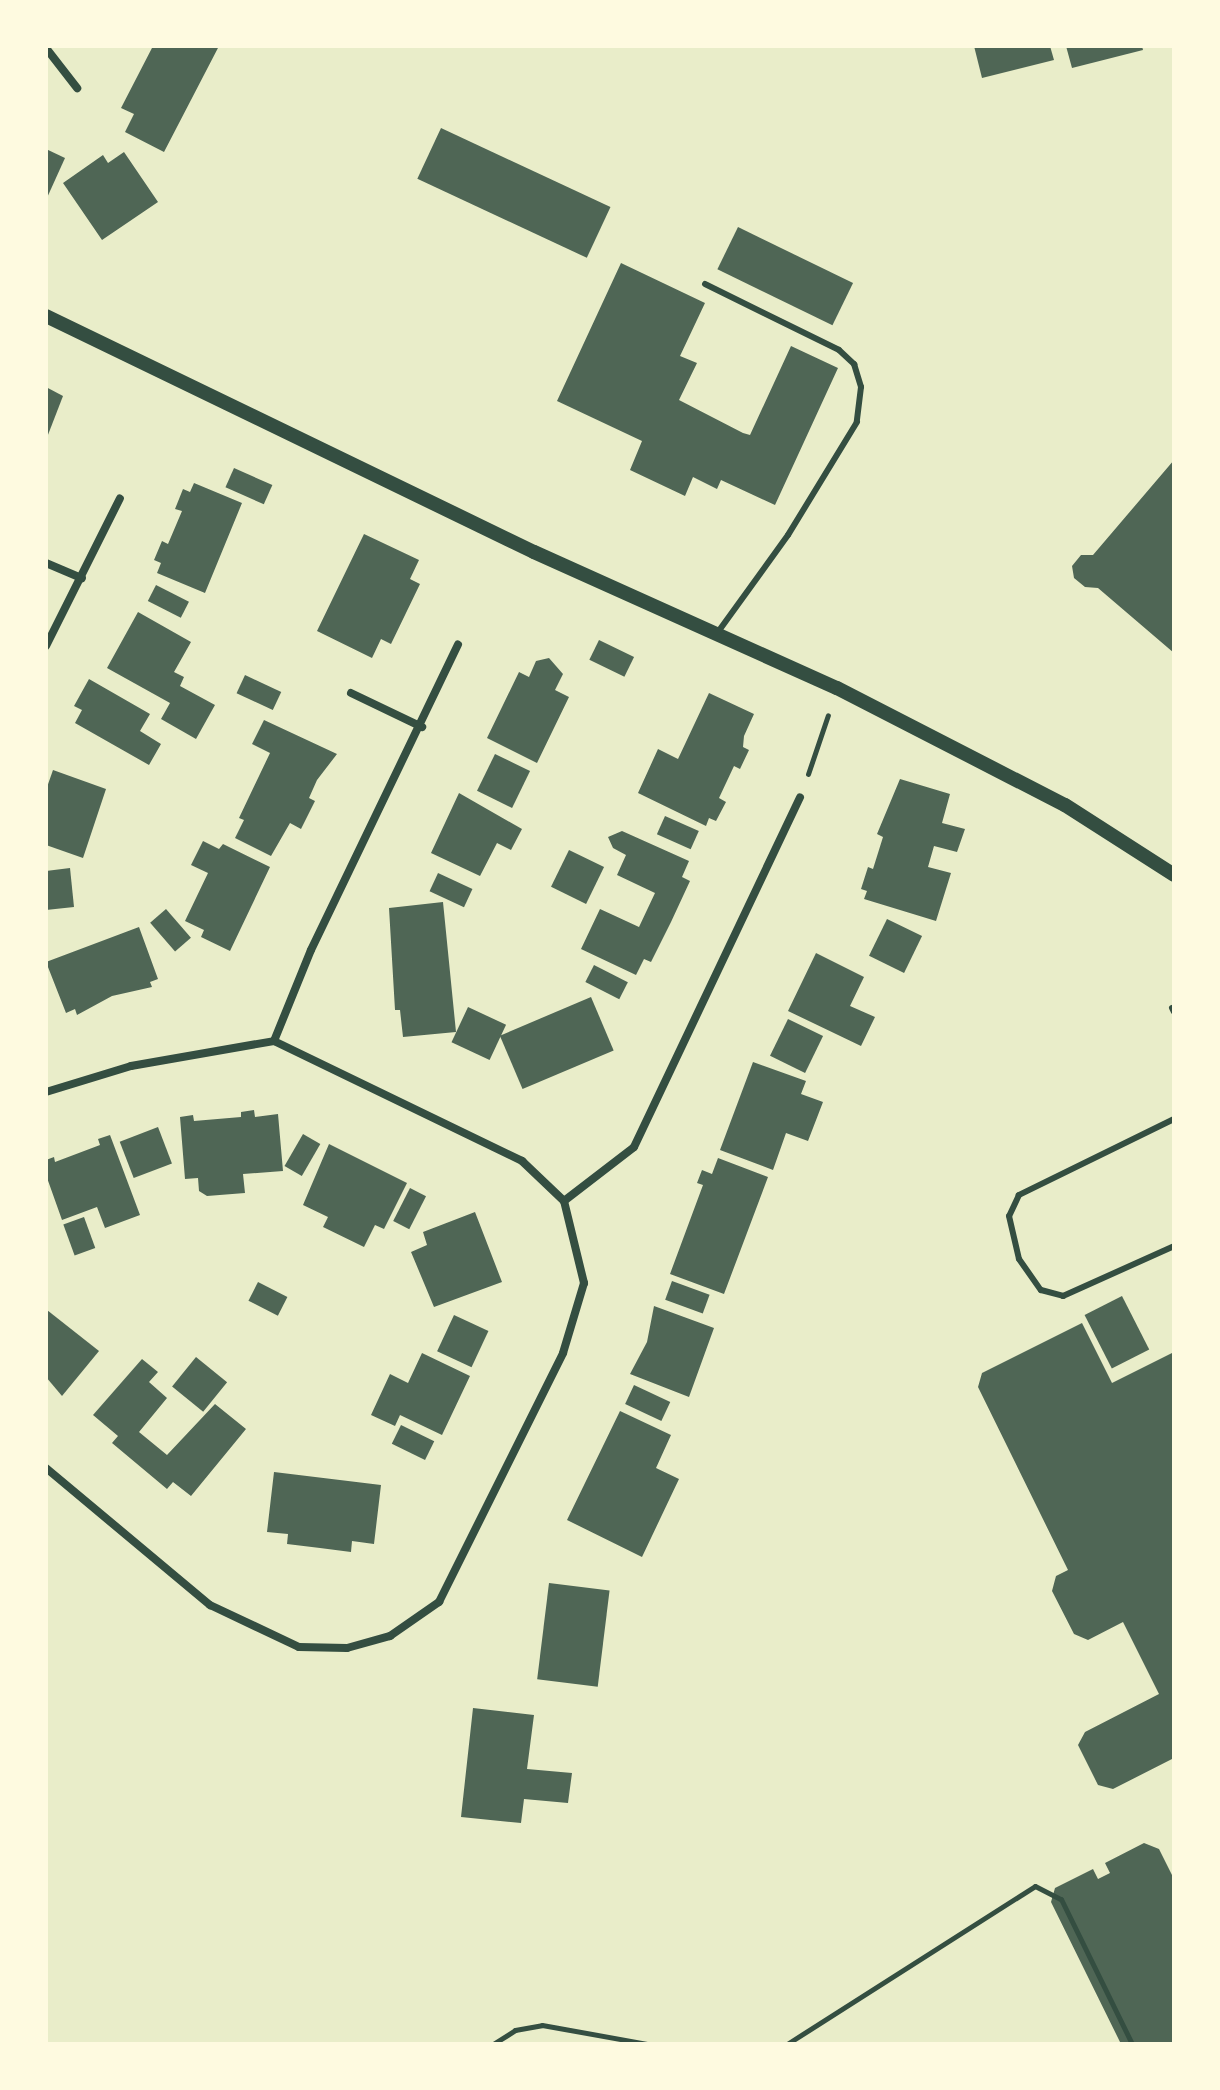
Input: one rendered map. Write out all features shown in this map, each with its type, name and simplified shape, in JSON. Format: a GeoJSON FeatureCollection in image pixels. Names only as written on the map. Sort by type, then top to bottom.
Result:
{"type":"FeatureCollection","features":[{"type":"Feature","properties":{"kind":"street"},"geometry":{"type":"LineString","coordinates":[[46,48],[77,88]]}},
{"type":"Feature","properties":{"kind":"street"},"geometry":{"type":"LineString","coordinates":[[46,316],[534,552],[837,688],[1065,805],[1174,875]]}},
{"type":"Feature","properties":{"kind":"street"},"geometry":{"type":"LineString","coordinates":[[46,646],[120,498]]}},
{"type":"Feature","properties":{"kind":"street"},"geometry":{"type":"LineString","coordinates":[[46,563],[82,578]]}},
{"type":"Feature","properties":{"kind":"street"},"geometry":{"type":"LineString","coordinates":[[274,1041],[311,950],[422,727],[458,645]]}},
{"type":"Feature","properties":{"kind":"street"},"geometry":{"type":"LineString","coordinates":[[351,693],[422,727]]}},
{"type":"Feature","properties":{"kind":"street"},"geometry":{"type":"LineString","coordinates":[[564,1201],[634,1147],[800,797]]}},
{"type":"Feature","properties":{"kind":"street"},"geometry":{"type":"LineString","coordinates":[[46,1092],[131,1066],[274,1041],[522,1161],[564,1201],[584,1283],[563,1353],[439,1602],[390,1636],[347,1648],[299,1647],[249,1627],[210,1605],[46,1468]]}},
{"type":"Feature","properties":{"kind":"lane"},"geometry":{"type":"LineString","coordinates":[[705,284],[839,350],[854,364],[861,387],[857,422],[788,535],[718,632]]}},
{"type":"Feature","properties":{"kind":"lane"},"geometry":{"type":"LineString","coordinates":[[1174,1119],[1019,1195],[1009,1216],[1019,1259],[1041,1290],[1063,1296],[1174,1246]]}},
{"type":"Feature","properties":{"kind":"path"},"geometry":{"type":"LineString","coordinates":[[800,797],[837,688]]}},
{"type":"Feature","properties":{"kind":"path"},"geometry":{"type":"LineString","coordinates":[[787,2044],[1035,1886],[1061,1899],[1132,2044]]}},
{"type":"Feature","properties":{"kind":"path"},"geometry":{"type":"LineString","coordinates":[[493,2044],[515,2030],[542,2025],[648,2044]]}},
{"type":"Feature","properties":{"kind":"building"},"geometry":{"type":"Polygon","coordinates":[[[153,46],[219,46],[164,152],[125,132],[134,114],[121,108],[153,46]]]}},
{"type":"Feature","properties":{"kind":"building"},"geometry":{"type":"Polygon","coordinates":[[[974,46],[1050,46],[1054,60],[982,78],[974,46]]]}},
{"type":"Feature","properties":{"kind":"building"},"geometry":{"type":"Polygon","coordinates":[[[1066,46],[1142,46],[1143,50],[1072,68],[1066,46]]]}},
{"type":"Feature","properties":{"kind":"building"},"geometry":{"type":"Polygon","coordinates":[[[441,128],[610,207],[587,258],[417,179],[441,128]]]}},
{"type":"Feature","properties":{"kind":"building"},"geometry":{"type":"Polygon","coordinates":[[[46,149],[65,158],[46,200],[46,149]]]}},
{"type":"Feature","properties":{"kind":"building"},"geometry":{"type":"Polygon","coordinates":[[[124,152],[158,202],[102,240],[63,183],[103,155],[108,163],[124,152]]]}},
{"type":"Feature","properties":{"kind":"building"},"geometry":{"type":"Polygon","coordinates":[[[738,227],[853,283],[832,325],[717,269],[738,227]]]}},
{"type":"Feature","properties":{"kind":"building"},"geometry":{"type":"Polygon","coordinates":[[[621,263],[705,303],[680,356],[697,363],[679,400],[743,433],[750,435],[791,346],[838,368],[775,505],[721,480],[717,489],[693,477],[685,496],[630,470],[642,441],[557,401],[621,263]]]}},
{"type":"Feature","properties":{"kind":"building"},"geometry":{"type":"Polygon","coordinates":[[[46,387],[63,396],[46,440],[46,387]]]}},
{"type":"Feature","properties":{"kind":"building"},"geometry":{"type":"Polygon","coordinates":[[[1174,460],[1174,653],[1098,588],[1085,587],[1074,578],[1072,566],[1081,555],[1093,555],[1174,460]]]}},
{"type":"Feature","properties":{"kind":"building"},"geometry":{"type":"Polygon","coordinates":[[[234,468],[272,485],[264,504],[225,487],[234,468]]]}},
{"type":"Feature","properties":{"kind":"building"},"geometry":{"type":"Polygon","coordinates":[[[194,483],[242,503],[205,593],[157,573],[161,563],[154,560],[162,541],[168,544],[182,511],[175,509],[183,489],[190,492],[194,483]]]}},
{"type":"Feature","properties":{"kind":"building"},"geometry":{"type":"Polygon","coordinates":[[[364,534],[419,560],[410,579],[420,584],[391,644],[381,639],[372,658],[317,631],[364,534]]]}},
{"type":"Feature","properties":{"kind":"building"},"geometry":{"type":"Polygon","coordinates":[[[156,585],[189,602],[181,618],[148,601],[156,585]]]}},
{"type":"Feature","properties":{"kind":"building"},"geometry":{"type":"Polygon","coordinates":[[[138,612],[191,642],[174,672],[184,677],[180,686],[215,705],[196,739],[161,719],[170,703],[107,668],[138,612]]]}},
{"type":"Feature","properties":{"kind":"building"},"geometry":{"type":"Polygon","coordinates":[[[599,640],[634,657],[624,677],[589,660],[599,640]]]}},
{"type":"Feature","properties":{"kind":"building"},"geometry":{"type":"Polygon","coordinates":[[[549,658],[563,674],[555,690],[569,697],[537,763],[487,738],[519,672],[529,677],[536,661],[549,658]]]}},
{"type":"Feature","properties":{"kind":"building"},"geometry":{"type":"Polygon","coordinates":[[[245,675],[281,692],[273,710],[237,693],[245,675]]]}},
{"type":"Feature","properties":{"kind":"building"},"geometry":{"type":"Polygon","coordinates":[[[89,679],[150,714],[140,731],[161,744],[149,765],[75,723],[82,710],[74,706],[89,679]]]}},
{"type":"Feature","properties":{"kind":"building"},"geometry":{"type":"Polygon","coordinates":[[[709,693],[754,714],[744,736],[743,747],[749,750],[740,769],[734,766],[719,798],[726,802],[716,821],[709,818],[706,826],[638,793],[658,749],[678,759],[709,693]]]}},
{"type":"Feature","properties":{"kind":"building"},"geometry":{"type":"Polygon","coordinates":[[[264,720],[337,754],[317,780],[309,798],[315,801],[301,829],[290,823],[271,856],[235,838],[244,820],[239,818],[270,753],[252,744],[264,720]]]}},
{"type":"Feature","properties":{"kind":"building"},"geometry":{"type":"Polygon","coordinates":[[[495,754],[530,771],[512,808],[477,791],[495,754]]]}},
{"type":"Feature","properties":{"kind":"building"},"geometry":{"type":"Polygon","coordinates":[[[53,770],[106,789],[83,858],[46,845],[46,790],[53,770]]]}},
{"type":"Feature","properties":{"kind":"building"},"geometry":{"type":"Polygon","coordinates":[[[900,779],[950,794],[942,823],[965,829],[957,852],[934,846],[928,867],[951,873],[936,921],[864,899],[867,891],[861,889],[868,867],[873,869],[883,837],[877,834],[900,779]]]}},
{"type":"Feature","properties":{"kind":"building"},"geometry":{"type":"Polygon","coordinates":[[[459,793],[522,829],[511,850],[497,843],[480,876],[431,853],[459,793]]]}},
{"type":"Feature","properties":{"kind":"building"},"geometry":{"type":"Polygon","coordinates":[[[665,816],[699,831],[691,849],[657,834],[665,816]]]}},
{"type":"Feature","properties":{"kind":"building"},"geometry":{"type":"Polygon","coordinates":[[[622,831],[689,861],[682,877],[690,881],[671,922],[651,962],[644,959],[636,975],[581,949],[600,909],[639,927],[655,893],[617,875],[626,855],[613,848],[608,837],[622,831]]]}},
{"type":"Feature","properties":{"kind":"building"},"geometry":{"type":"Polygon","coordinates":[[[203,841],[219,849],[223,844],[270,867],[230,951],[201,937],[204,930],[185,921],[208,873],[191,865],[203,841]]]}},
{"type":"Feature","properties":{"kind":"building"},"geometry":{"type":"Polygon","coordinates":[[[569,850],[604,867],[586,904],[551,887],[569,850]]]}},
{"type":"Feature","properties":{"kind":"building"},"geometry":{"type":"Polygon","coordinates":[[[70,868],[74,907],[46,910],[46,871],[70,868]]]}},
{"type":"Feature","properties":{"kind":"building"},"geometry":{"type":"Polygon","coordinates":[[[438,873],[472,889],[464,907],[430,891],[438,873]]]}},
{"type":"Feature","properties":{"kind":"building"},"geometry":{"type":"Polygon","coordinates":[[[443,902],[456,1032],[403,1037],[400,1010],[395,1010],[389,908],[443,902]]]}},
{"type":"Feature","properties":{"kind":"building"},"geometry":{"type":"Polygon","coordinates":[[[166,909],[191,938],[175,951],[150,923],[166,909]]]}},
{"type":"Feature","properties":{"kind":"building"},"geometry":{"type":"Polygon","coordinates":[[[887,919],[922,936],[904,973],[869,956],[887,919]]]}},
{"type":"Feature","properties":{"kind":"building"},"geometry":{"type":"Polygon","coordinates":[[[139,927],[158,979],[150,982],[152,987],[112,996],[77,1015],[75,1009],[66,1013],[46,962],[139,927]]]}},
{"type":"Feature","properties":{"kind":"building"},"geometry":{"type":"Polygon","coordinates":[[[816,953],[864,977],[850,1006],[875,1017],[861,1046],[788,1011],[816,953]]]}},
{"type":"Feature","properties":{"kind":"building"},"geometry":{"type":"Polygon","coordinates":[[[594,965],[628,982],[619,999],[585,982],[594,965]]]}},
{"type":"Feature","properties":{"kind":"building"},"geometry":{"type":"Polygon","coordinates":[[[591,997],[614,1050],[523,1089],[500,1036],[591,997]]]}},
{"type":"Feature","properties":{"kind":"building"},"geometry":{"type":"Polygon","coordinates":[[[468,1007],[506,1025],[490,1060],[452,1042],[468,1007]]]}},
{"type":"Feature","properties":{"kind":"building"},"geometry":{"type":"Polygon","coordinates":[[[788,1019],[823,1036],[805,1073],[770,1056],[788,1019]]]}},
{"type":"Feature","properties":{"kind":"building"},"geometry":{"type":"Polygon","coordinates":[[[753,1062],[806,1081],[801,1094],[823,1102],[808,1141],[786,1133],[773,1170],[720,1150],[753,1062]]]}},
{"type":"Feature","properties":{"kind":"building"},"geometry":{"type":"Polygon","coordinates":[[[254,1110],[255,1117],[278,1114],[283,1171],[243,1174],[245,1193],[207,1196],[199,1191],[198,1178],[185,1179],[180,1117],[193,1115],[194,1121],[241,1117],[241,1112],[254,1110]]]}},
{"type":"Feature","properties":{"kind":"building"},"geometry":{"type":"Polygon","coordinates":[[[158,1127],[172,1163],[134,1178],[120,1142],[158,1127]]]}},
{"type":"Feature","properties":{"kind":"building"},"geometry":{"type":"Polygon","coordinates":[[[303,1134],[320,1144],[302,1176],[285,1166],[303,1134]]]}},
{"type":"Feature","properties":{"kind":"building"},"geometry":{"type":"Polygon","coordinates":[[[110,1135],[140,1215],[105,1228],[97,1207],[62,1220],[46,1175],[46,1160],[54,1157],[55,1162],[100,1145],[98,1139],[110,1135]]]}},
{"type":"Feature","properties":{"kind":"building"},"geometry":{"type":"Polygon","coordinates":[[[329,1144],[407,1183],[384,1229],[375,1225],[364,1247],[323,1227],[328,1217],[303,1205],[329,1144]]]}},
{"type":"Feature","properties":{"kind":"building"},"geometry":{"type":"Polygon","coordinates":[[[718,1158],[768,1177],[724,1294],[670,1274],[703,1185],[697,1183],[702,1170],[712,1174],[718,1158]]]}},
{"type":"Feature","properties":{"kind":"building"},"geometry":{"type":"Polygon","coordinates":[[[410,1188],[426,1196],[409,1229],[393,1221],[410,1188]]]}},
{"type":"Feature","properties":{"kind":"building"},"geometry":{"type":"Polygon","coordinates":[[[475,1212],[502,1282],[434,1307],[411,1252],[427,1245],[423,1232],[475,1212]]]}},
{"type":"Feature","properties":{"kind":"building"},"geometry":{"type":"Polygon","coordinates":[[[84,1217],[95,1248],[75,1256],[63,1225],[84,1217]]]}},
{"type":"Feature","properties":{"kind":"building"},"geometry":{"type":"Polygon","coordinates":[[[672,1281],[710,1295],[703,1313],[665,1300],[672,1281]]]}},
{"type":"Feature","properties":{"kind":"building"},"geometry":{"type":"Polygon","coordinates":[[[258,1282],[287,1297],[278,1316],[248,1301],[258,1282]]]}},
{"type":"Feature","properties":{"kind":"building"},"geometry":{"type":"Polygon","coordinates":[[[1122,1296],[1149,1349],[1112,1369],[1085,1315],[1122,1296]]]}},
{"type":"Feature","properties":{"kind":"building"},"geometry":{"type":"Polygon","coordinates":[[[654,1306],[714,1328],[689,1397],[630,1374],[647,1342],[654,1306]]]}},
{"type":"Feature","properties":{"kind":"building"},"geometry":{"type":"Polygon","coordinates":[[[47,1310],[99,1351],[62,1396],[46,1377],[47,1310]]]}},
{"type":"Feature","properties":{"kind":"building"},"geometry":{"type":"Polygon","coordinates":[[[454,1315],[488,1331],[472,1367],[437,1351],[454,1315]]]}},
{"type":"Feature","properties":{"kind":"building"},"geometry":{"type":"Polygon","coordinates":[[[1082,1323],[1112,1383],[1174,1352],[1174,1758],[1113,1789],[1098,1785],[1078,1745],[1085,1732],[1159,1694],[1123,1622],[1088,1640],[1074,1634],[1052,1591],[1056,1576],[1068,1570],[978,1387],[982,1373],[1082,1323]]]}},
{"type":"Feature","properties":{"kind":"building"},"geometry":{"type":"Polygon","coordinates":[[[422,1353],[470,1376],[442,1435],[400,1415],[395,1426],[371,1415],[390,1374],[408,1383],[422,1353]]]}},
{"type":"Feature","properties":{"kind":"building"},"geometry":{"type":"Polygon","coordinates":[[[196,1357],[227,1382],[203,1412],[172,1387],[196,1357]]]}},
{"type":"Feature","properties":{"kind":"building"},"geometry":{"type":"Polygon","coordinates":[[[142,1359],[158,1372],[149,1382],[167,1398],[139,1432],[167,1455],[215,1404],[246,1429],[191,1496],[173,1482],[167,1489],[112,1443],[118,1436],[93,1415],[142,1359]]]}},
{"type":"Feature","properties":{"kind":"building"},"geometry":{"type":"Polygon","coordinates":[[[634,1385],[670,1402],[661,1421],[625,1404],[634,1385]]]}},
{"type":"Feature","properties":{"kind":"building"},"geometry":{"type":"Polygon","coordinates":[[[620,1411],[671,1435],[656,1468],[679,1479],[642,1557],[567,1520],[620,1411]]]}},
{"type":"Feature","properties":{"kind":"building"},"geometry":{"type":"Polygon","coordinates":[[[401,1425],[434,1441],[425,1460],[392,1444],[401,1425]]]}},
{"type":"Feature","properties":{"kind":"building"},"geometry":{"type":"Polygon","coordinates":[[[274,1472],[381,1485],[374,1544],[352,1541],[351,1552],[287,1544],[288,1534],[267,1532],[274,1472]]]}},
{"type":"Feature","properties":{"kind":"building"},"geometry":{"type":"Polygon","coordinates":[[[549,1583],[610,1590],[598,1687],[537,1679],[549,1583]]]}},
{"type":"Feature","properties":{"kind":"building"},"geometry":{"type":"Polygon","coordinates":[[[473,1708],[534,1715],[527,1769],[572,1773],[568,1803],[524,1799],[521,1823],[461,1817],[473,1708]]]}},
{"type":"Feature","properties":{"kind":"building"},"geometry":{"type":"Polygon","coordinates":[[[1144,1843],[1159,1849],[1174,1879],[1174,2044],[1121,2044],[1051,1902],[1055,1888],[1093,1869],[1098,1879],[1110,1873],[1105,1863],[1144,1843]]]}}]}
